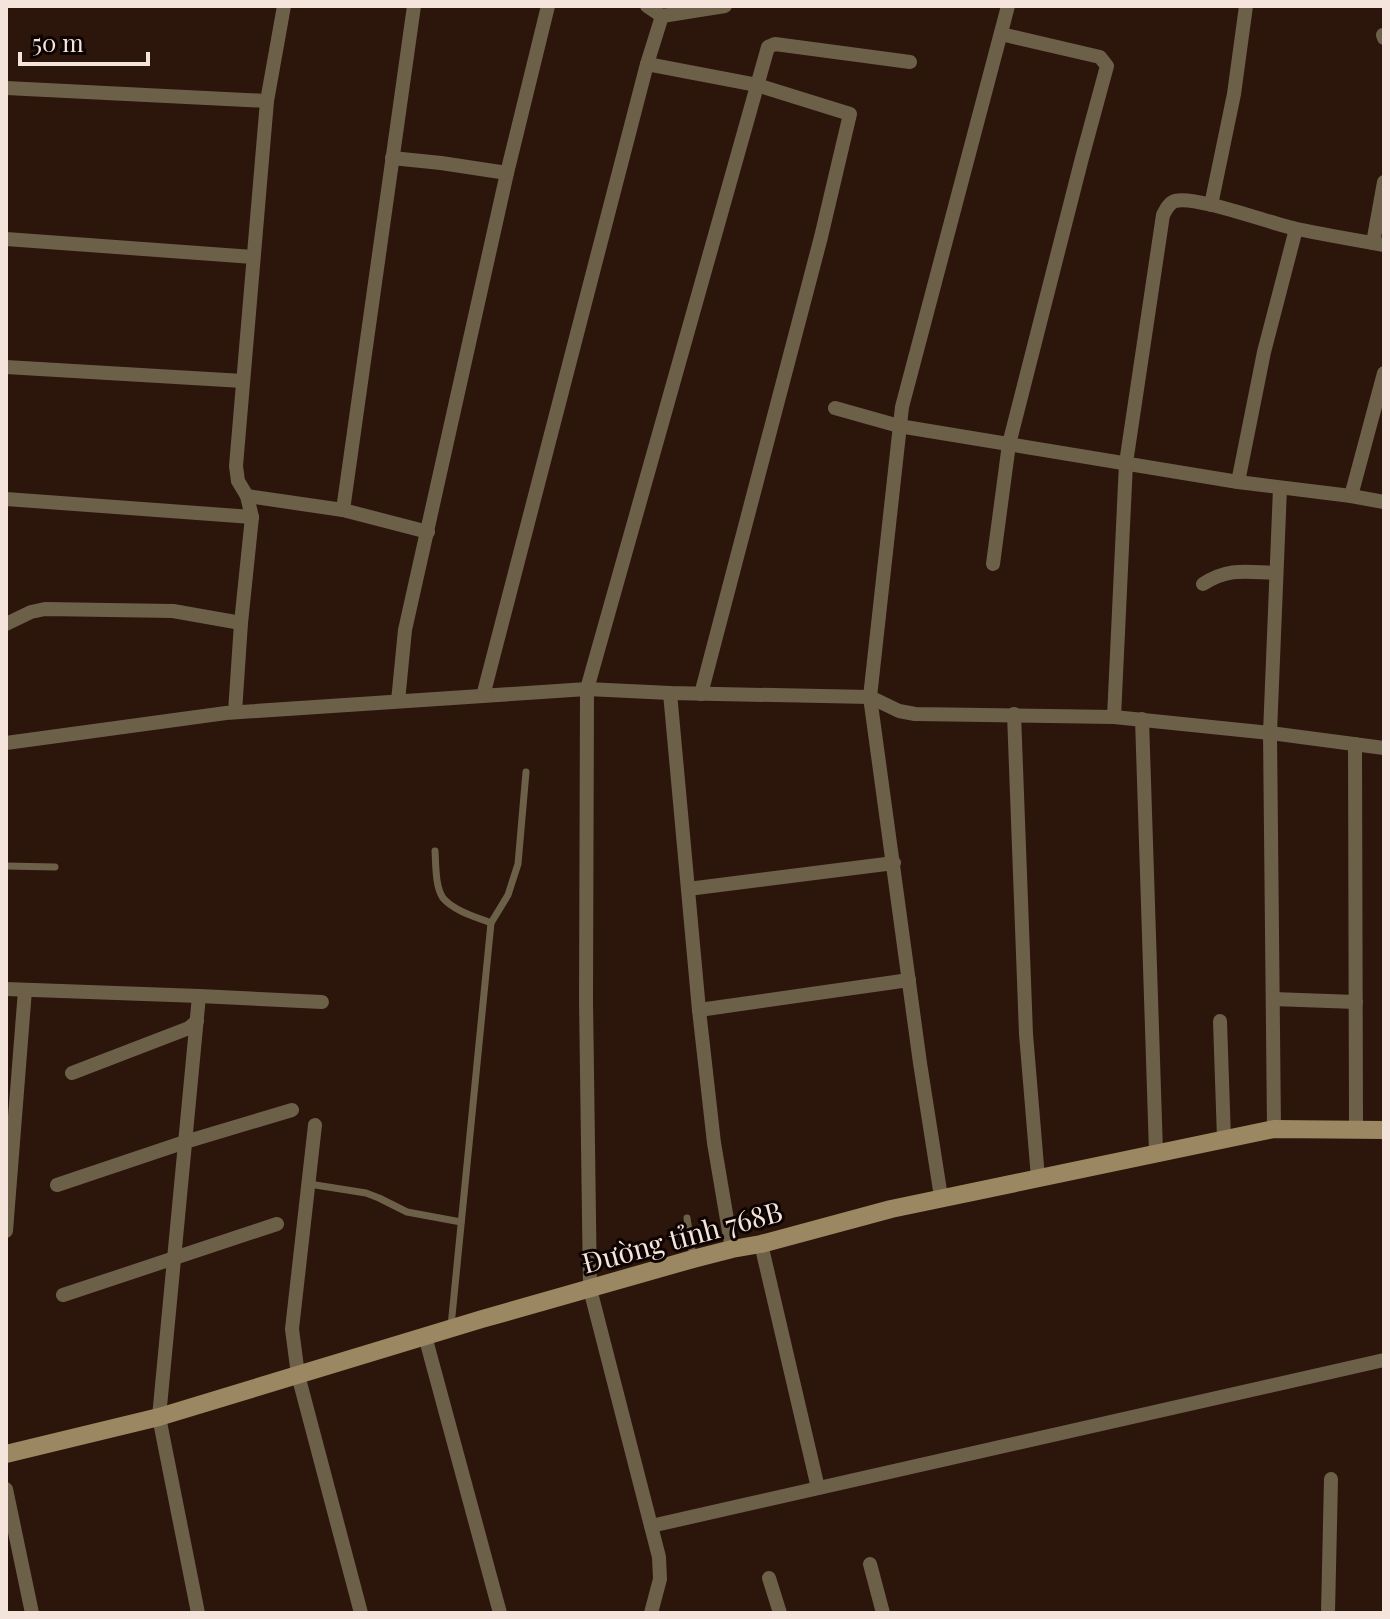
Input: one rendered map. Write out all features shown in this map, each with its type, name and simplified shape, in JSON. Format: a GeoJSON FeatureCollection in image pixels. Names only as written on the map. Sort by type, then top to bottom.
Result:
{"type":"FeatureCollection","features":[{"type":"Feature","properties":{"kind":"street"},"geometry":{"type":"LineString","coordinates":[[235,712],[252,517],[247,496],[236,473],[267,101],[284,6]]}},
{"type":"Feature","properties":{"kind":"street"},"geometry":{"type":"LineString","coordinates":[[343,510],[414,6]]}},
{"type":"Feature","properties":{"kind":"street"},"geometry":{"type":"LineString","coordinates":[[398,701],[405,630],[507,173],[548,6]]}},
{"type":"Feature","properties":{"kind":"street"},"geometry":{"type":"LineString","coordinates":[[647,6],[662,16],[725,6]]}},
{"type":"Feature","properties":{"kind":"street"},"geometry":{"type":"LineString","coordinates":[[941,1197],[870,697],[899,426],[1008,6]]}},
{"type":"Feature","properties":{"kind":"street"},"geometry":{"type":"LineString","coordinates":[[1211,205],[1240,58],[1246,6]]}},
{"type":"Feature","properties":{"kind":"street"},"geometry":{"type":"LineString","coordinates":[[483,696],[662,16]]}},
{"type":"Feature","properties":{"kind":"street"},"geometry":{"type":"LineString","coordinates":[[993,564],[1009,444],[1107,66],[1100,57],[1001,34]]}},
{"type":"Feature","properties":{"kind":"street"},"geometry":{"type":"LineString","coordinates":[[651,1613],[661,1569],[590,1289],[586,1000],[587,689],[768,47],[910,62]]}},
{"type":"Feature","properties":{"kind":"street"},"geometry":{"type":"LineString","coordinates":[[647,64],[757,85],[850,114],[805,299],[701,694]]}},
{"type":"Feature","properties":{"kind":"street"},"geometry":{"type":"LineString","coordinates":[[6,88],[267,101]]}},
{"type":"Feature","properties":{"kind":"street"},"geometry":{"type":"LineString","coordinates":[[392,158],[507,173]]}},
{"type":"Feature","properties":{"kind":"street"},"geometry":{"type":"LineString","coordinates":[[1114,717],[1126,463],[1163,215],[1167,206],[1175,201],[1211,205],[1296,229],[1378,244],[1384,182]]}},
{"type":"Feature","properties":{"kind":"street"},"geometry":{"type":"LineString","coordinates":[[1238,482],[1264,352],[1296,229]]}},
{"type":"Feature","properties":{"kind":"street"},"geometry":{"type":"LineString","coordinates":[[6,239],[253,257]]}},
{"type":"Feature","properties":{"kind":"street"},"geometry":{"type":"LineString","coordinates":[[6,367],[243,381]]}},
{"type":"Feature","properties":{"kind":"street"},"geometry":{"type":"LineString","coordinates":[[1351,496],[1383,381]]}},
{"type":"Feature","properties":{"kind":"street"},"geometry":{"type":"LineString","coordinates":[[835,408],[899,426],[1238,482],[1384,502]]}},
{"type":"Feature","properties":{"kind":"street"},"geometry":{"type":"LineString","coordinates":[[1274,1129],[1270,733],[1280,488]]}},
{"type":"Feature","properties":{"kind":"street"},"geometry":{"type":"LineString","coordinates":[[247,496],[343,510],[428,532]]}},
{"type":"Feature","properties":{"kind":"street"},"geometry":{"type":"LineString","coordinates":[[6,499],[252,517]]}},
{"type":"Feature","properties":{"kind":"street"},"geometry":{"type":"LineString","coordinates":[[1203,584],[1226,572],[1276,573]]}},
{"type":"Feature","properties":{"kind":"street"},"geometry":{"type":"LineString","coordinates":[[6,624],[45,609],[173,611],[241,623]]}},
{"type":"Feature","properties":{"kind":"street"},"geometry":{"type":"LineString","coordinates":[[6,743],[235,712],[587,689],[870,697],[899,711],[915,714],[1142,719],[1384,748]]}},
{"type":"Feature","properties":{"kind":"street"},"geometry":{"type":"LineString","coordinates":[[670,693],[699,1010],[714,1143],[732,1249]]}},
{"type":"Feature","properties":{"kind":"street"},"geometry":{"type":"LineString","coordinates":[[1014,714],[1026,1034],[1038,1178]]}},
{"type":"Feature","properties":{"kind":"street"},"geometry":{"type":"LineString","coordinates":[[1142,719],[1156,1152]]}},
{"type":"Feature","properties":{"kind":"street"},"geometry":{"type":"LineString","coordinates":[[1355,744],[1356,1129]]}},
{"type":"Feature","properties":{"kind":"street"},"geometry":{"type":"LineString","coordinates":[[688,889],[894,863]]}},
{"type":"Feature","properties":{"kind":"street"},"geometry":{"type":"LineString","coordinates":[[699,1010],[909,980]]}},
{"type":"Feature","properties":{"kind":"street"},"geometry":{"type":"LineString","coordinates":[[6,989],[322,1002]]}},
{"type":"Feature","properties":{"kind":"street"},"geometry":{"type":"LineString","coordinates":[[6,1231],[25,990]]}},
{"type":"Feature","properties":{"kind":"street"},"geometry":{"type":"LineString","coordinates":[[198,1613],[159,1417],[199,996]]}},
{"type":"Feature","properties":{"kind":"street"},"geometry":{"type":"LineString","coordinates":[[1273,999],[1356,1002]]}},
{"type":"Feature","properties":{"kind":"street"},"geometry":{"type":"LineString","coordinates":[[72,1073],[189,1028],[197,1021]]}},
{"type":"Feature","properties":{"kind":"street"},"geometry":{"type":"LineString","coordinates":[[1220,1021],[1224,1139]]}},
{"type":"Feature","properties":{"kind":"street"},"geometry":{"type":"LineString","coordinates":[[57,1185],[292,1110]]}},
{"type":"Feature","properties":{"kind":"street"},"geometry":{"type":"LineString","coordinates":[[315,1125],[292,1329],[298,1375],[361,1613]]}},
{"type":"Feature","properties":{"kind":"street","name":"Đường tỉnh 768B"},"geometry":{"type":"LineString","coordinates":[[6,1454],[159,1417],[451,1328],[693,1259],[941,1197],[1274,1129],[1384,1130]]}},
{"type":"Feature","properties":{"kind":"street"},"geometry":{"type":"LineString","coordinates":[[63,1295],[277,1224]]}},
{"type":"Feature","properties":{"kind":"street"},"geometry":{"type":"LineString","coordinates":[[761,1244],[818,1488]]}},
{"type":"Feature","properties":{"kind":"street"},"geometry":{"type":"LineString","coordinates":[[425,1336],[500,1613]]}},
{"type":"Feature","properties":{"kind":"street"},"geometry":{"type":"LineString","coordinates":[[651,1526],[1384,1360]]}},
{"type":"Feature","properties":{"kind":"street"},"geometry":{"type":"LineString","coordinates":[[1328,1613],[1331,1479]]}},
{"type":"Feature","properties":{"kind":"street"},"geometry":{"type":"LineString","coordinates":[[6,1489],[32,1613]]}},
{"type":"Feature","properties":{"kind":"street"},"geometry":{"type":"LineString","coordinates":[[870,1564],[883,1613]]}},
{"type":"Feature","properties":{"kind":"street"},"geometry":{"type":"LineString","coordinates":[[769,1578],[780,1613]]}},
{"type":"Feature","properties":{"kind":"lane"},"geometry":{"type":"LineString","coordinates":[[451,1328],[491,923],[508,895],[518,864],[526,772]]}},
{"type":"Feature","properties":{"kind":"lane"},"geometry":{"type":"LineString","coordinates":[[435,851],[443,898],[460,910],[491,923]]}},
{"type":"Feature","properties":{"kind":"lane"},"geometry":{"type":"LineString","coordinates":[[6,866],[55,867]]}},
{"type":"Feature","properties":{"kind":"lane"},"geometry":{"type":"LineString","coordinates":[[309,1184],[366,1193],[407,1212],[461,1222]]}},
{"type":"Feature","properties":{"kind":"lane"},"geometry":{"type":"LineString","coordinates":[[687,1218],[693,1259]]}}]}
